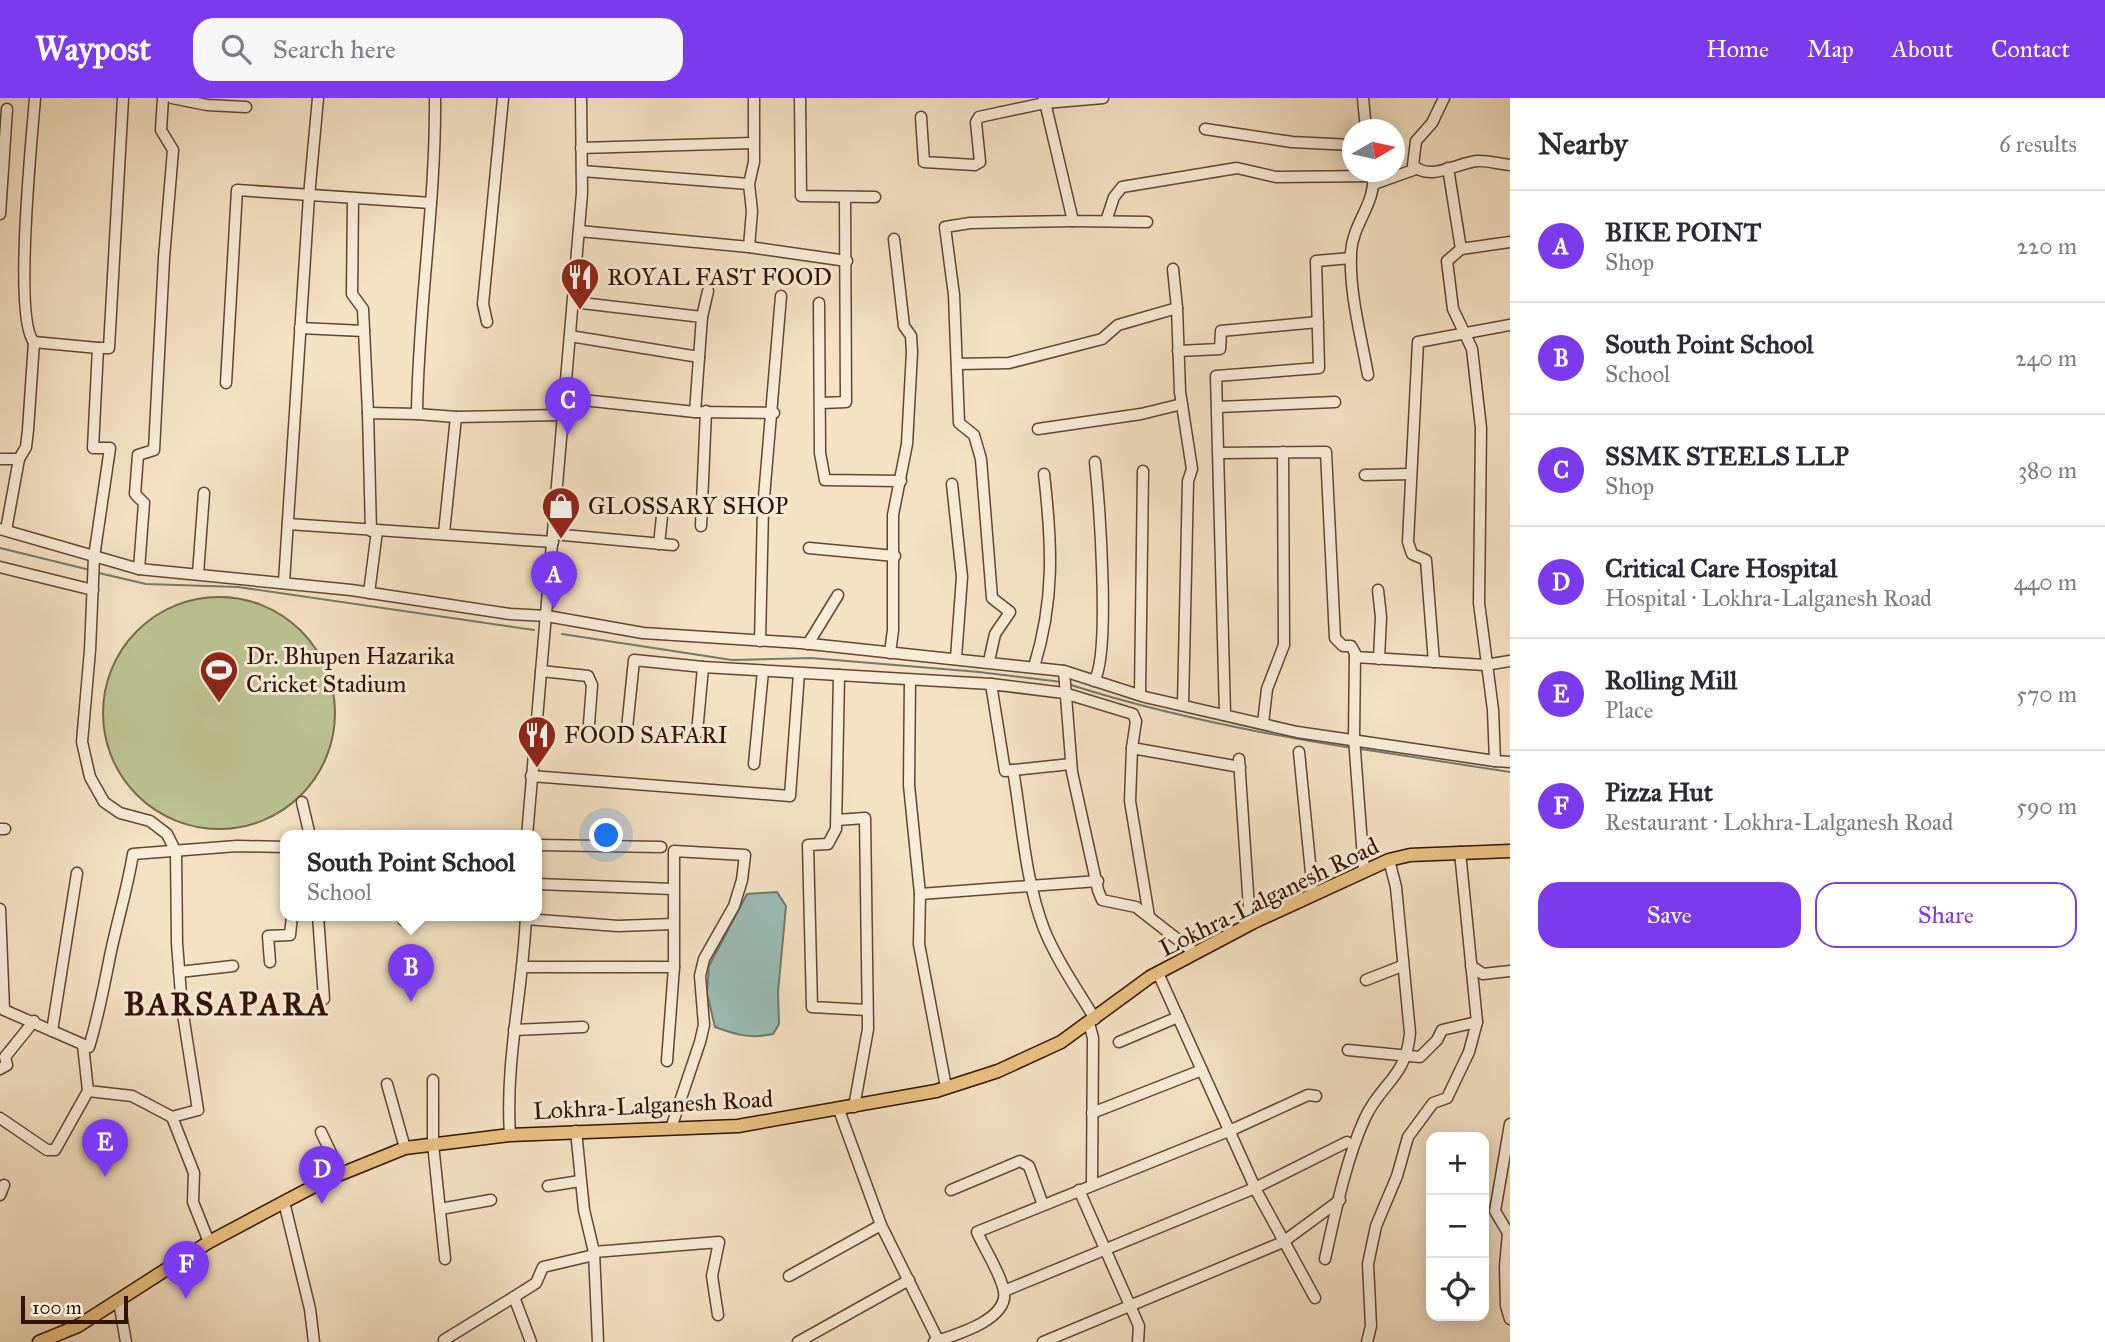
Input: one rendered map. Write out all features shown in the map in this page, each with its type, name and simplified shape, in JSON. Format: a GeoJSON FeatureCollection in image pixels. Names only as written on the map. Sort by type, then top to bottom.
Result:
{"type":"FeatureCollection","features":[{"type":"Feature","properties":{"kind":"main road","name":"Lokhra-Lalganesh Road"},"geometry":{"type":"LineString","coordinates":[[39,1342],[78,1326],[119,1302],[209,1241],[341,1174],[405,1149],[510,1135],[738,1126],[855,1107],[946,1087],[998,1071],[1041,1053],[1092,1021],[1158,973],[1250,923],[1389,860],[1410,855],[1510,851]]}},
{"type":"Feature","properties":{"kind":"street"},"geometry":{"type":"LineString","coordinates":[[34,98],[27,203],[25,299],[29,336],[34,342],[29,430],[26,447],[19,459],[3,530],[139,569],[284,582],[510,614],[547,616],[643,633],[807,644],[1034,667],[1140,695],[1342,740],[1354,745],[1510,762]]}},
{"type":"Feature","properties":{"kind":"street"},"geometry":{"type":"LineString","coordinates":[[34,342],[110,348],[123,98]]}},
{"type":"Feature","properties":{"kind":"street"},"geometry":{"type":"LineString","coordinates":[[139,569],[144,503],[135,494],[138,455],[154,450],[164,258],[173,150],[160,130],[163,98]]}},
{"type":"Feature","properties":{"kind":"street"},"geometry":{"type":"LineString","coordinates":[[172,98],[207,106],[246,107]]}},
{"type":"Feature","properties":{"kind":"street"},"geometry":{"type":"LineString","coordinates":[[284,582],[309,196],[318,98]]}},
{"type":"Feature","properties":{"kind":"street"},"geometry":{"type":"LineString","coordinates":[[417,414],[421,296],[431,203],[435,98]]}},
{"type":"Feature","properties":{"kind":"street"},"geometry":{"type":"LineString","coordinates":[[487,322],[483,304],[503,98]]}},
{"type":"Feature","properties":{"kind":"street"},"geometry":{"type":"LineString","coordinates":[[527,830],[579,231],[581,98]]}},
{"type":"Feature","properties":{"kind":"street"},"geometry":{"type":"LineString","coordinates":[[749,247],[752,211],[748,184],[754,162],[754,98]]}},
{"type":"Feature","properties":{"kind":"street"},"geometry":{"type":"LineString","coordinates":[[800,98],[801,196],[875,197]]}},
{"type":"Feature","properties":{"kind":"street"},"geometry":{"type":"LineString","coordinates":[[921,117],[924,162],[975,165],[980,162],[976,122],[979,117],[1045,100],[1103,98]]}},
{"type":"Feature","properties":{"kind":"street"},"geometry":{"type":"LineString","coordinates":[[1363,98],[1365,119]]}},
{"type":"Feature","properties":{"kind":"street"},"geometry":{"type":"LineString","coordinates":[[1416,169],[1413,165],[1416,141],[1432,123],[1444,98]]}},
{"type":"Feature","properties":{"kind":"street"},"geometry":{"type":"LineString","coordinates":[[1045,100],[1073,221]]}},
{"type":"Feature","properties":{"kind":"street"},"geometry":{"type":"LineString","coordinates":[[0,214],[7,109]]}},
{"type":"Feature","properties":{"kind":"street"},"geometry":{"type":"LineString","coordinates":[[1205,129],[1292,142],[1342,144]]}},
{"type":"Feature","properties":{"kind":"street"},"geometry":{"type":"LineString","coordinates":[[581,148],[752,143]]}},
{"type":"Feature","properties":{"kind":"street"},"geometry":{"type":"LineString","coordinates":[[1405,171],[1416,169],[1432,173],[1478,161],[1510,165]]}},
{"type":"Feature","properties":{"kind":"street"},"geometry":{"type":"LineString","coordinates":[[1106,221],[1114,197],[1122,187],[1178,180],[1237,168],[1276,177],[1342,177]]}},
{"type":"Feature","properties":{"kind":"street"},"geometry":{"type":"LineString","coordinates":[[1448,168],[1461,249]]}},
{"type":"Feature","properties":{"kind":"street"},"geometry":{"type":"LineString","coordinates":[[582,171],[748,184]]}},
{"type":"Feature","properties":{"kind":"street"},"geometry":{"type":"LineString","coordinates":[[1368,375],[1351,258],[1354,227],[1371,201],[1373,182]]}},
{"type":"Feature","properties":{"kind":"street"},"geometry":{"type":"LineString","coordinates":[[226,383],[235,194],[243,189],[431,203]]}},
{"type":"Feature","properties":{"kind":"street"},"geometry":{"type":"LineString","coordinates":[[822,403],[846,402],[845,198]]}},
{"type":"Feature","properties":{"kind":"street"},"geometry":{"type":"LineString","coordinates":[[353,199],[352,298],[362,305],[374,531],[369,593]]}},
{"type":"Feature","properties":{"kind":"street"},"geometry":{"type":"LineString","coordinates":[[989,661],[995,634],[1010,612],[992,597],[981,459],[974,435],[959,423],[954,295],[945,227],[970,223],[1147,222]]}},
{"type":"Feature","properties":{"kind":"street"},"geometry":{"type":"LineString","coordinates":[[579,231],[749,247],[847,261]]}},
{"type":"Feature","properties":{"kind":"street"},"geometry":{"type":"LineString","coordinates":[[890,653],[895,556],[893,515],[907,444],[912,352],[911,336],[904,326],[894,239]]}},
{"type":"Feature","properties":{"kind":"street"},"geometry":{"type":"LineString","coordinates":[[1495,761],[1493,710],[1479,603],[1481,428],[1472,349],[1453,309],[1446,269],[1447,261],[1461,249],[1510,242]]}},
{"type":"Feature","properties":{"kind":"street"},"geometry":{"type":"LineString","coordinates":[[1225,714],[1216,376],[1320,368],[1316,261],[1351,258]]}},
{"type":"Feature","properties":{"kind":"street"},"geometry":{"type":"LineString","coordinates":[[1173,269],[1178,308],[1182,404],[1192,469],[1188,495],[1183,705]]}},
{"type":"Feature","properties":{"kind":"street"},"geometry":{"type":"LineString","coordinates":[[701,526],[699,356],[702,317],[708,291]]}},
{"type":"Feature","properties":{"kind":"street"},"geometry":{"type":"LineString","coordinates":[[760,641],[764,509],[774,413],[781,296]]}},
{"type":"Feature","properties":{"kind":"street"},"geometry":{"type":"LineString","coordinates":[[573,302],[702,317]]}},
{"type":"Feature","properties":{"kind":"street"},"geometry":{"type":"LineString","coordinates":[[819,303],[822,403],[820,453],[825,480],[901,481]]}},
{"type":"Feature","properties":{"kind":"street"},"geometry":{"type":"LineString","coordinates":[[957,364],[1009,363],[1102,339],[1118,325],[1178,308]]}},
{"type":"Feature","properties":{"kind":"street"},"geometry":{"type":"LineString","coordinates":[[1178,351],[1220,349],[1221,331],[1318,322]]}},
{"type":"Feature","properties":{"kind":"street"},"geometry":{"type":"LineString","coordinates":[[1434,662],[1426,559],[1412,554],[1408,542],[1418,342],[1510,325]]}},
{"type":"Feature","properties":{"kind":"street"},"geometry":{"type":"LineString","coordinates":[[300,328],[364,331]]}},
{"type":"Feature","properties":{"kind":"street"},"geometry":{"type":"LineString","coordinates":[[570,336],[699,356]]}},
{"type":"Feature","properties":{"kind":"street"},"geometry":{"type":"LineString","coordinates":[[98,348],[93,448],[110,449],[94,557],[82,742],[90,777],[104,802],[120,813],[150,821],[167,834],[176,852],[179,972],[198,1110],[172,1117]]}},
{"type":"Feature","properties":{"kind":"street"},"geometry":{"type":"LineString","coordinates":[[564,398],[701,411],[774,413]]}},
{"type":"Feature","properties":{"kind":"street"},"geometry":{"type":"LineString","coordinates":[[1218,407],[1335,402]]}},
{"type":"Feature","properties":{"kind":"street"},"geometry":{"type":"LineString","coordinates":[[1038,429],[1141,414],[1182,404]]}},
{"type":"Feature","properties":{"kind":"street"},"geometry":{"type":"LineString","coordinates":[[368,413],[456,417],[562,415]]}},
{"type":"Feature","properties":{"kind":"street"},"geometry":{"type":"LineString","coordinates":[[444,533],[456,417]]}},
{"type":"Feature","properties":{"kind":"street"},"geometry":{"type":"LineString","coordinates":[[1263,723],[1267,689],[1284,645],[1283,452]]}},
{"type":"Feature","properties":{"kind":"street"},"geometry":{"type":"LineString","coordinates":[[1220,453],[1326,452],[1335,638],[1343,646],[1351,646],[1355,657],[1354,745],[1364,871]]}},
{"type":"Feature","properties":{"kind":"street"},"geometry":{"type":"LineString","coordinates":[[0,459],[19,459]]}},
{"type":"Feature","properties":{"kind":"street"},"geometry":{"type":"LineString","coordinates":[[1094,681],[1101,670],[1102,627],[1101,517],[1095,462]]}},
{"type":"Feature","properties":{"kind":"street"},"geometry":{"type":"LineString","coordinates":[[1140,695],[1143,471]]}},
{"type":"Feature","properties":{"kind":"street"},"geometry":{"type":"LineString","coordinates":[[1034,667],[1046,621],[1051,585],[1044,474]]}},
{"type":"Feature","properties":{"kind":"street"},"geometry":{"type":"LineString","coordinates":[[1365,475],[1411,474]]}},
{"type":"Feature","properties":{"kind":"street"},"geometry":{"type":"LineString","coordinates":[[952,484],[962,577],[956,658]]}},
{"type":"Feature","properties":{"kind":"street"},"geometry":{"type":"LineString","coordinates":[[198,574],[204,493]]}},
{"type":"Feature","properties":{"kind":"street"},"geometry":{"type":"LineString","coordinates":[[659,544],[662,516]]}},
{"type":"Feature","properties":{"kind":"street"},"geometry":{"type":"LineString","coordinates":[[288,524],[374,531],[673,545]]}},
{"type":"Feature","properties":{"kind":"street"},"geometry":{"type":"LineString","coordinates":[[809,548],[895,556]]}},
{"type":"Feature","properties":{"kind":"street"},"geometry":{"type":"LineString","coordinates":[[0,567],[93,590]]}},
{"type":"Feature","properties":{"kind":"street"},"geometry":{"type":"LineString","coordinates":[[1378,590],[1381,617],[1378,659]]}},
{"type":"Feature","properties":{"kind":"street"},"geometry":{"type":"LineString","coordinates":[[807,644],[838,595]]}},
{"type":"Feature","properties":{"kind":"street"},"geometry":{"type":"LineString","coordinates":[[1355,657],[1485,665],[1510,661]]}},
{"type":"Feature","properties":{"kind":"street"},"geometry":{"type":"LineString","coordinates":[[626,738],[634,660],[762,671],[991,684],[1064,692],[1135,715],[1130,801],[1149,916]]}},
{"type":"Feature","properties":{"kind":"street"},"geometry":{"type":"LineString","coordinates":[[697,733],[703,667]]}},
{"type":"Feature","properties":{"kind":"street"},"geometry":{"type":"LineString","coordinates":[[541,671],[588,676],[592,685],[588,737]]}},
{"type":"Feature","properties":{"kind":"street"},"geometry":{"type":"LineString","coordinates":[[754,764],[762,671]]}},
{"type":"Feature","properties":{"kind":"street"},"geometry":{"type":"LineString","coordinates":[[531,776],[790,796],[799,673]]}},
{"type":"Feature","properties":{"kind":"street"},"geometry":{"type":"LineString","coordinates":[[1064,674],[1071,764],[1102,900],[1123,902],[1149,916],[1195,953]]}},
{"type":"Feature","properties":{"kind":"street"},"geometry":{"type":"LineString","coordinates":[[839,675],[837,820],[833,838],[828,844],[808,845],[812,1007],[867,1010]]}},
{"type":"Feature","properties":{"kind":"street"},"geometry":{"type":"LineString","coordinates":[[910,680],[909,785],[920,894],[919,944],[946,1087]]}},
{"type":"Feature","properties":{"kind":"street"},"geometry":{"type":"LineString","coordinates":[[991,684],[1005,771],[1071,764]]}},
{"type":"Feature","properties":{"kind":"street"},"geometry":{"type":"LineString","coordinates":[[1132,748],[1239,763],[1250,923]]}},
{"type":"Feature","properties":{"kind":"street"},"geometry":{"type":"LineString","coordinates":[[1299,752],[1313,893]]}},
{"type":"Feature","properties":{"kind":"street"},"geometry":{"type":"LineString","coordinates":[[1013,770],[1032,886],[1052,948],[1092,1021],[1092,1185]]}},
{"type":"Feature","properties":{"kind":"street"},"geometry":{"type":"LineString","coordinates":[[302,802],[309,830]]}},
{"type":"Feature","properties":{"kind":"street"},"geometry":{"type":"LineString","coordinates":[[837,820],[865,818],[868,1029],[855,1107]]}},
{"type":"Feature","properties":{"kind":"street"},"geometry":{"type":"LineString","coordinates":[[542,845],[662,847]]}},
{"type":"Feature","properties":{"kind":"street"},"geometry":{"type":"LineString","coordinates":[[0,909],[4,1010],[89,1047],[103,1003],[108,962],[127,895],[133,854],[226,846],[280,847]]}},
{"type":"Feature","properties":{"kind":"street"},"geometry":{"type":"LineString","coordinates":[[667,1061],[674,967],[674,851],[745,855],[742,880],[734,906],[704,959],[700,975],[704,1025],[671,1128]]}},
{"type":"Feature","properties":{"kind":"street"},"geometry":{"type":"LineString","coordinates":[[1367,1342],[1371,1326],[1368,1264],[1376,1226],[1401,1164],[1408,1137],[1433,1103],[1447,1098],[1469,1052],[1476,1022],[1460,852]]}},
{"type":"Feature","properties":{"kind":"street"},"geometry":{"type":"LineString","coordinates":[[1325,1259],[1339,1200],[1366,1116],[1398,1073],[1408,1054],[1410,1033],[1395,887],[1389,860]]}},
{"type":"Feature","properties":{"kind":"street"},"geometry":{"type":"LineString","coordinates":[[52,1031],[77,873]]}},
{"type":"Feature","properties":{"kind":"street"},"geometry":{"type":"LineString","coordinates":[[920,894],[1098,881]]}},
{"type":"Feature","properties":{"kind":"street"},"geometry":{"type":"LineString","coordinates":[[542,884],[673,889]]}},
{"type":"Feature","properties":{"kind":"street"},"geometry":{"type":"LineString","coordinates":[[542,919],[618,926],[673,923]]}},
{"type":"Feature","properties":{"kind":"street"},"geometry":{"type":"LineString","coordinates":[[270,962],[268,936],[290,935],[291,921]]}},
{"type":"Feature","properties":{"kind":"street"},"geometry":{"type":"LineString","coordinates":[[317,921],[324,999]]}},
{"type":"Feature","properties":{"kind":"street"},"geometry":{"type":"LineString","coordinates":[[510,1135],[507,1094],[524,967],[526,921]]}},
{"type":"Feature","properties":{"kind":"street"},"geometry":{"type":"LineString","coordinates":[[1366,980],[1402,966]]}},
{"type":"Feature","properties":{"kind":"street"},"geometry":{"type":"LineString","coordinates":[[1471,966],[1483,974],[1510,971]]}},
{"type":"Feature","properties":{"kind":"street"},"geometry":{"type":"LineString","coordinates":[[179,972],[233,967]]}},
{"type":"Feature","properties":{"kind":"street"},"geometry":{"type":"LineString","coordinates":[[524,967],[674,967]]}},
{"type":"Feature","properties":{"kind":"street"},"geometry":{"type":"LineString","coordinates":[[1158,973],[1255,1188],[1315,1298]]}},
{"type":"Feature","properties":{"kind":"street"},"geometry":{"type":"LineString","coordinates":[[1119,1042],[1178,1017]]}},
{"type":"Feature","properties":{"kind":"street"},"geometry":{"type":"LineString","coordinates":[[0,1069],[7,1065],[7,1054],[34,1021]]}},
{"type":"Feature","properties":{"kind":"street"},"geometry":{"type":"LineString","coordinates":[[1348,1050],[1420,1057],[1437,1040],[1442,1030],[1476,1022]]}},
{"type":"Feature","properties":{"kind":"street"},"geometry":{"type":"LineString","coordinates":[[514,1030],[583,1027]]}},
{"type":"Feature","properties":{"kind":"street"},"geometry":{"type":"LineString","coordinates":[[0,1118],[47,1150],[55,1150],[88,1091],[83,1045]]}},
{"type":"Feature","properties":{"kind":"street"},"geometry":{"type":"LineString","coordinates":[[1092,1113],[1202,1070]]}},
{"type":"Feature","properties":{"kind":"street"},"geometry":{"type":"LineString","coordinates":[[433,1080],[433,1144],[445,1259]]}},
{"type":"Feature","properties":{"kind":"street"},"geometry":{"type":"LineString","coordinates":[[387,1084],[405,1149]]}},
{"type":"Feature","properties":{"kind":"street"},"geometry":{"type":"LineString","coordinates":[[88,1091],[132,1096],[172,1117],[194,1172],[193,1202],[209,1241]]}},
{"type":"Feature","properties":{"kind":"street"},"geometry":{"type":"LineString","coordinates":[[839,1110],[881,1225],[937,1342],[978,1326],[996,1313],[1004,1302],[1004,1291],[977,1232],[1230,1130],[1308,1094],[1316,1096]]}},
{"type":"Feature","properties":{"kind":"street"},"geometry":{"type":"LineString","coordinates":[[1510,1124],[1495,1212],[1508,1233],[1504,1266],[1506,1306],[1510,1319]]}},
{"type":"Feature","properties":{"kind":"street"},"geometry":{"type":"LineString","coordinates":[[576,1131],[580,1181],[594,1253],[598,1342]]}},
{"type":"Feature","properties":{"kind":"street"},"geometry":{"type":"LineString","coordinates":[[321,1132],[341,1174]]}},
{"type":"Feature","properties":{"kind":"street"},"geometry":{"type":"LineString","coordinates":[[1004,1291],[1255,1188],[1347,1142]]}},
{"type":"Feature","properties":{"kind":"street"},"geometry":{"type":"LineString","coordinates":[[951,1190],[1020,1161],[1029,1166],[1043,1205]]}},
{"type":"Feature","properties":{"kind":"street"},"geometry":{"type":"LineString","coordinates":[[548,1186],[580,1181]]}},
{"type":"Feature","properties":{"kind":"street"},"geometry":{"type":"LineString","coordinates":[[1079,1190],[1139,1326],[1138,1342]]}},
{"type":"Feature","properties":{"kind":"street"},"geometry":{"type":"LineString","coordinates":[[440,1209],[491,1200]]}},
{"type":"Feature","properties":{"kind":"street"},"geometry":{"type":"LineString","coordinates":[[1043,1342],[1283,1242],[1339,1200]]}},
{"type":"Feature","properties":{"kind":"street"},"geometry":{"type":"LineString","coordinates":[[284,1202],[310,1309],[314,1342]]}},
{"type":"Feature","properties":{"kind":"street"},"geometry":{"type":"LineString","coordinates":[[789,1276],[881,1225]]}},
{"type":"Feature","properties":{"kind":"street"},"geometry":{"type":"LineString","coordinates":[[444,1340],[536,1283],[543,1267],[594,1253],[719,1242],[712,1276],[718,1315]]}},
{"type":"Feature","properties":{"kind":"street"},"geometry":{"type":"LineString","coordinates":[[797,1342],[909,1280]]}},
{"type":"Feature","properties":{"kind":"street"},"geometry":{"type":"LineString","coordinates":[[514,1297],[531,1342]]}},
{"type":"Feature","properties":{"kind":"street"},"geometry":{"type":"LineString","coordinates":[[119,1302],[126,1342]]}},
{"type":"Feature","properties":{"kind":"green space","name":"Dr. Bhupen Hazarika Cricket Stadium"},"geometry":{"type":"Polygon","coordinates":[[[208,597],[230,597],[274,610],[293,623],[309,639],[327,668],[335,713],[327,758],[316,778],[293,803],[264,821],[230,829],[208,829],[164,816],[145,803],[129,787],[111,758],[103,724],[103,702],[116,658],[129,639],[145,623],[174,605],[208,597]]]}},
{"type":"Feature","properties":{"kind":"water"},"geometry":{"type":"Polygon","coordinates":[[[777,892],[786,906],[778,992],[779,1024],[773,1034],[757,1036],[737,1034],[715,1027],[707,993],[709,966],[747,894],[777,892]]]}},
{"type":"Feature","properties":{"kind":"waterway"},"geometry":{"type":"LineString","coordinates":[[0,548],[90,570]]}},
{"type":"Feature","properties":{"kind":"waterway"},"geometry":{"type":"LineString","coordinates":[[99,573],[146,584],[238,587],[534,630]]}},
{"type":"Feature","properties":{"kind":"waterway"},"geometry":{"type":"LineString","coordinates":[[562,634],[732,660],[811,658],[1062,682]]}},
{"type":"Feature","properties":{"kind":"waterway"},"geometry":{"type":"LineString","coordinates":[[1071,685],[1210,722],[1352,748]]}},
{"type":"Feature","properties":{"kind":"waterway"},"geometry":{"type":"LineString","coordinates":[[1361,749],[1510,772]]}},
{"type":"Feature","properties":{"kind":"place","name":"ROYAL FAST FOOD"},"geometry":{"type":"Point","coordinates":[580,311]}},
{"type":"Feature","properties":{"kind":"place","name":"SSMK STEELS LLP"},"geometry":{"type":"Point","coordinates":[568,435]}},
{"type":"Feature","properties":{"kind":"place","name":"GLOSSARY SHOP"},"geometry":{"type":"Point","coordinates":[561,540]}},
{"type":"Feature","properties":{"kind":"place","name":"BIKE POINT"},"geometry":{"type":"Point","coordinates":[554,609]}},
{"type":"Feature","properties":{"kind":"place","name":"Dr. Bhupen Hazarika Cricket Stadium"},"geometry":{"type":"Point","coordinates":[219,704]}},
{"type":"Feature","properties":{"kind":"place","name":"FOOD SAFARI"},"geometry":{"type":"Point","coordinates":[537,769]}},
{"type":"Feature","properties":{"kind":"place","name":"South Point School"},"geometry":{"type":"Point","coordinates":[411,1002]}},
{"type":"Feature","properties":{"kind":"place","name":"Rolling Mill"},"geometry":{"type":"Point","coordinates":[105,1177]}},
{"type":"Feature","properties":{"kind":"place","name":"Critical Care Hospital"},"geometry":{"type":"Point","coordinates":[322,1204]}},
{"type":"Feature","properties":{"kind":"place","name":"Pizza Hut"},"geometry":{"type":"Point","coordinates":[186,1299]}},
{"type":"Feature","properties":{"kind":"district","name":"BARSAPARA"},"geometry":{"type":"Point","coordinates":[227,1004]}}]}
